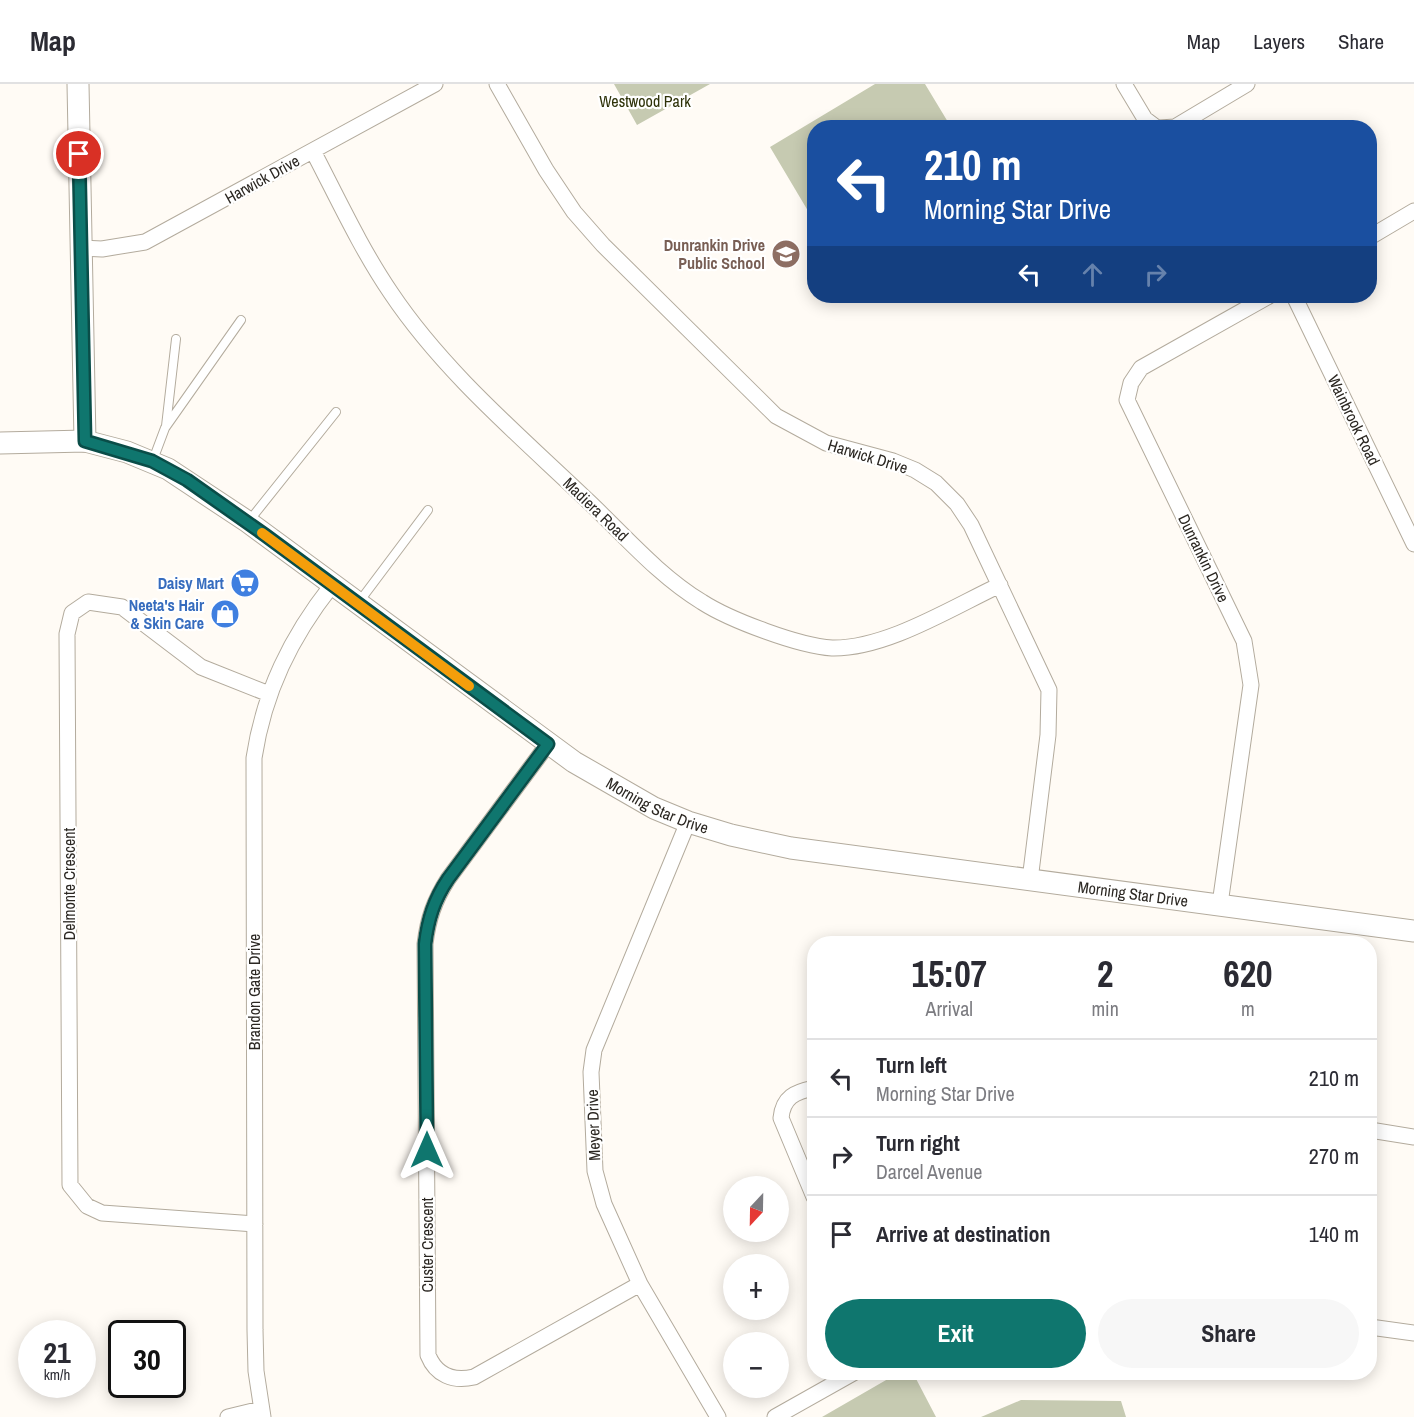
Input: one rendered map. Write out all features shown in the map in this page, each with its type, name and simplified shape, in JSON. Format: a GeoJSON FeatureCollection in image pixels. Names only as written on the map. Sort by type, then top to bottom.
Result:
{"type":"FeatureCollection","features":[{"type":"Feature","properties":{"kind":"street"},"geometry":{"type":"LineString","coordinates":[[78,84],[85,441]]}},
{"type":"Feature","properties":{"kind":"street","name":"Harwick Drive"},"geometry":{"type":"LineString","coordinates":[[81,249],[102,249],[145,242],[435,84]]}},
{"type":"Feature","properties":{"kind":"street","name":"Harwick Drive"},"geometry":{"type":"LineString","coordinates":[[497,84],[546,170],[574,212],[603,244],[776,416],[826,443],[893,461],[936,483],[957,504],[971,525],[1048,690],[1048,735],[1030,880]]}},
{"type":"Feature","properties":{"kind":"street"},"geometry":{"type":"LineString","coordinates":[[1124,84],[1147,120]]}},
{"type":"Feature","properties":{"kind":"street"},"geometry":{"type":"LineString","coordinates":[[1187,120],[1247,84]]}},
{"type":"Feature","properties":{"kind":"street","name":"Madiera Road"},"geometry":{"type":"LineString","coordinates":[[313,151],[391,294],[438,355],[654,564],[702,602],[764,631],[830,648],[858,646],[890,636],[1000,585]]}},
{"type":"Feature","properties":{"kind":"street"},"geometry":{"type":"LineString","coordinates":[[1377,233],[1414,211]]}},
{"type":"Feature","properties":{"kind":"street","name":"Dunrankin Drive"},"geometry":{"type":"LineString","coordinates":[[1220,904],[1251,685],[1249,662],[1244,641],[1128,400],[1131,383],[1141,368],[1257,303]]}},
{"type":"Feature","properties":{"kind":"street","name":"Wainbrook Road"},"geometry":{"type":"LineString","coordinates":[[1297,303],[1414,544]]}},
{"type":"Feature","properties":{"kind":"street","name":"Morning Star Drive"},"geometry":{"type":"LineString","coordinates":[[0,443],[85,441],[152,461],[187,480],[248,522],[548,744],[613,786],[654,808],[688,822],[731,835],[791,848],[1414,930]]}},
{"type":"Feature","properties":{"kind":"street","name":"Brandon Gate Drive"},"geometry":{"type":"LineString","coordinates":[[262,1413],[255,1330],[252,785],[257,743],[269,694],[288,651],[314,608],[332,585]]}},
{"type":"Feature","properties":{"kind":"street","name":"Delmonte Crescent"},"geometry":{"type":"LineString","coordinates":[[255,1224],[102,1213],[87,1206],[70,1185],[67,634],[72,613],[88,602],[122,607],[201,667],[269,694]]}},
{"type":"Feature","properties":{"kind":"street","name":"Custer Crescent"},"geometry":{"type":"LineString","coordinates":[[548,744],[448,879],[435,899],[428,921],[425,956],[428,1355],[433,1366],[445,1376],[461,1380],[474,1377],[640,1284]]}},
{"type":"Feature","properties":{"kind":"street","name":"Meyer Drive"},"geometry":{"type":"LineString","coordinates":[[688,822],[601,1028],[594,1050],[591,1072],[595,1171],[599,1189],[640,1284],[718,1417]]}},
{"type":"Feature","properties":{"kind":"street"},"geometry":{"type":"LineString","coordinates":[[807,1090],[791,1095],[782,1105],[781,1118],[807,1180]]}},
{"type":"Feature","properties":{"kind":"street"},"geometry":{"type":"LineString","coordinates":[[1377,1131],[1414,1137]]}},
{"type":"Feature","properties":{"kind":"street"},"geometry":{"type":"LineString","coordinates":[[1377,1328],[1414,1333]]}},
{"type":"Feature","properties":{"kind":"street"},"geometry":{"type":"LineString","coordinates":[[775,1417],[841,1380]]}},
{"type":"Feature","properties":{"kind":"street"},"geometry":{"type":"LineString","coordinates":[[228,1417],[262,1413]]}},
{"type":"Feature","properties":{"kind":"lane"},"geometry":{"type":"LineString","coordinates":[[152,461],[165,428],[241,320]]}},
{"type":"Feature","properties":{"kind":"lane"},"geometry":{"type":"LineString","coordinates":[[165,428],[176,339]]}},
{"type":"Feature","properties":{"kind":"lane"},"geometry":{"type":"LineString","coordinates":[[248,522],[336,412]]}},
{"type":"Feature","properties":{"kind":"lane"},"geometry":{"type":"LineString","coordinates":[[358,603],[428,510]]}},
{"type":"Feature","properties":{"kind":"green space","name":"Westwood Park"},"geometry":{"type":"Polygon","coordinates":[[[614,84],[710,84],[637,125],[614,84]]]}},
{"type":"Feature","properties":{"kind":"green space"},"geometry":{"type":"Polygon","coordinates":[[[875,84],[925,84],[947,120],[815,120],[875,84]]]}},
{"type":"Feature","properties":{"kind":"green space"},"geometry":{"type":"Polygon","coordinates":[[[807,125],[807,209],[770,147],[807,125]]]}},
{"type":"Feature","properties":{"kind":"green space"},"geometry":{"type":"Polygon","coordinates":[[[886,1380],[917,1380],[936,1417],[822,1417],[886,1380]]]}},
{"type":"Feature","properties":{"kind":"green space"},"geometry":{"type":"Polygon","coordinates":[[[1021,1400],[1121,1401],[1126,1417],[981,1417],[1021,1400]]]}},
{"type":"Feature","properties":{"kind":"slow traffic"},"geometry":{"type":"LineString","coordinates":[[262,533],[469,686]]}},
{"type":"Feature","properties":{"kind":"place","name":"Dunrankin Drive Public School"},"geometry":{"type":"Point","coordinates":[786,254]}},
{"type":"Feature","properties":{"kind":"place","name":"Daisy Mart"},"geometry":{"type":"Point","coordinates":[245,583]}},
{"type":"Feature","properties":{"kind":"place","name":"Neeta's Hair & Skin Care"},"geometry":{"type":"Point","coordinates":[225,614]}},
{"type":"Feature","properties":{"kind":"route"},"geometry":{"type":"LineString","coordinates":[[79,154],[85,441],[152,461],[187,480],[548,744],[448,879],[435,899],[428,921],[425,944],[427,1150]]}}]}
